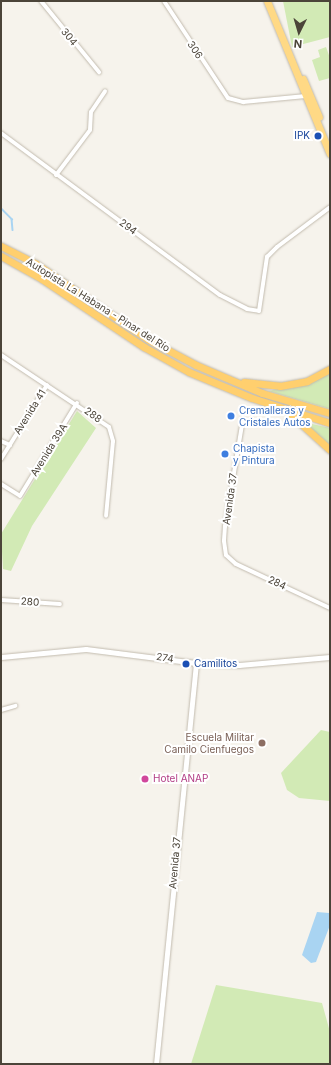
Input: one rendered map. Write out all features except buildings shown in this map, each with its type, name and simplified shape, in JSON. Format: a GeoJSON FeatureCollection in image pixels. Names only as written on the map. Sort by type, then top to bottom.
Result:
{"type":"FeatureCollection","features":[{"type":"Feature","properties":{"kind":"highway"},"geometry":{"type":"LineString","coordinates":[[265,1],[272,10],[330,154]]}},
{"type":"Feature","properties":{"kind":"highway"},"geometry":{"type":"LineString","coordinates":[[271,1],[272,10]]}},
{"type":"Feature","properties":{"kind":"highway"},"geometry":{"type":"LineString","coordinates":[[307,96],[330,143]]}},
{"type":"Feature","properties":{"kind":"highway","name":"Autopista La Habana - Pinar del Río"},"geometry":{"type":"LineString","coordinates":[[1,246],[36,264],[149,340],[196,365],[262,393],[330,413]]}},
{"type":"Feature","properties":{"kind":"highway","name":"Autopista La Habana - Pinar del Río"},"geometry":{"type":"LineString","coordinates":[[1,256],[42,279],[144,347],[189,372],[285,409],[330,423]]}},
{"type":"Feature","properties":{"kind":"highway"},"geometry":{"type":"LineString","coordinates":[[196,365],[261,386],[280,386],[307,381],[330,369]]}},
{"type":"Feature","properties":{"kind":"highway"},"geometry":{"type":"LineString","coordinates":[[285,409],[330,450]]}},
{"type":"Feature","properties":{"kind":"street","name":"304"},"geometry":{"type":"LineString","coordinates":[[41,1],[99,72]]}},
{"type":"Feature","properties":{"kind":"street","name":"306"},"geometry":{"type":"LineString","coordinates":[[164,1],[228,98],[243,102],[307,96]]}},
{"type":"Feature","properties":{"kind":"street"},"geometry":{"type":"LineString","coordinates":[[56,175],[90,130],[91,112],[105,91]]}},
{"type":"Feature","properties":{"kind":"street","name":"294"},"geometry":{"type":"LineString","coordinates":[[1,133],[220,295],[247,309],[259,311],[267,257],[276,247],[330,207]]}},
{"type":"Feature","properties":{"kind":"street","name":"288"},"geometry":{"type":"LineString","coordinates":[[1,355],[77,404],[109,427],[112,433],[106,516]]}},
{"type":"Feature","properties":{"kind":"street","name":"Avenida 41"},"geometry":{"type":"LineString","coordinates":[[1,459],[47,385]]}},
{"type":"Feature","properties":{"kind":"street","name":"Avenida 39A"},"geometry":{"type":"LineString","coordinates":[[1,484],[20,496],[77,404]]}},
{"type":"Feature","properties":{"kind":"street","name":"Avenida 37"},"geometry":{"type":"LineString","coordinates":[[226,555],[225,534],[242,419]]}},
{"type":"Feature","properties":{"kind":"street"},"geometry":{"type":"LineString","coordinates":[[1,441],[10,445]]}},
{"type":"Feature","properties":{"kind":"street","name":"284"},"geometry":{"type":"LineString","coordinates":[[226,555],[236,564],[330,608]]}},
{"type":"Feature","properties":{"kind":"street","name":"280"},"geometry":{"type":"LineString","coordinates":[[1,600],[60,604]]}},
{"type":"Feature","properties":{"kind":"street","name":"274"},"geometry":{"type":"LineString","coordinates":[[1,657],[86,649],[196,663],[257,664],[330,657]]}},
{"type":"Feature","properties":{"kind":"street","name":"Avenida 37"},"geometry":{"type":"LineString","coordinates":[[156,1064],[196,663]]}},
{"type":"Feature","properties":{"kind":"street"},"geometry":{"type":"LineString","coordinates":[[1,710],[15,706]]}},
{"type":"Feature","properties":{"kind":"green space"},"geometry":{"type":"Polygon","coordinates":[[[283,1],[330,1],[330,37],[292,47],[283,1]]]}},
{"type":"Feature","properties":{"kind":"green space"},"geometry":{"type":"Polygon","coordinates":[[[326,47],[330,58],[330,78],[319,81],[312,60],[320,57],[318,50],[326,47]]]}},
{"type":"Feature","properties":{"kind":"green space"},"geometry":{"type":"Polygon","coordinates":[[[330,373],[330,409],[268,391],[312,382],[330,373]]]}},
{"type":"Feature","properties":{"kind":"green space"},"geometry":{"type":"Polygon","coordinates":[[[77,411],[96,428],[32,526],[11,571],[3,569],[1,534],[77,411]]]}},
{"type":"Feature","properties":{"kind":"green space"},"geometry":{"type":"Polygon","coordinates":[[[299,421],[330,428],[330,447],[299,421]]]}},
{"type":"Feature","properties":{"kind":"green space"},"geometry":{"type":"Polygon","coordinates":[[[321,730],[330,732],[330,801],[299,798],[287,790],[281,773],[321,730]]]}},
{"type":"Feature","properties":{"kind":"green space"},"geometry":{"type":"Polygon","coordinates":[[[216,985],[322,1003],[330,1032],[330,1064],[191,1064],[216,985]]]}},
{"type":"Feature","properties":{"kind":"water"},"geometry":{"type":"Polygon","coordinates":[[[317,912],[329,913],[330,925],[316,962],[311,963],[302,955],[317,912]]]}},
{"type":"Feature","properties":{"kind":"waterway"},"geometry":{"type":"LineString","coordinates":[[1,208],[12,219],[13,230]]}},
{"type":"Feature","properties":{"kind":"place","name":"IPK"},"geometry":{"type":"Point","coordinates":[318,136]}},
{"type":"Feature","properties":{"kind":"place","name":"Cremalleras y Cristales Autos"},"geometry":{"type":"Point","coordinates":[231,416]}},
{"type":"Feature","properties":{"kind":"place","name":"Chapista y Pintura"},"geometry":{"type":"Point","coordinates":[225,454]}},
{"type":"Feature","properties":{"kind":"place","name":"Camilitos"},"geometry":{"type":"Point","coordinates":[186,664]}},
{"type":"Feature","properties":{"kind":"place","name":"Escuela Militar Camilo Cienfuegos"},"geometry":{"type":"Point","coordinates":[262,743]}},
{"type":"Feature","properties":{"kind":"place","name":"Hotel ANAP"},"geometry":{"type":"Point","coordinates":[145,779]}}]}
